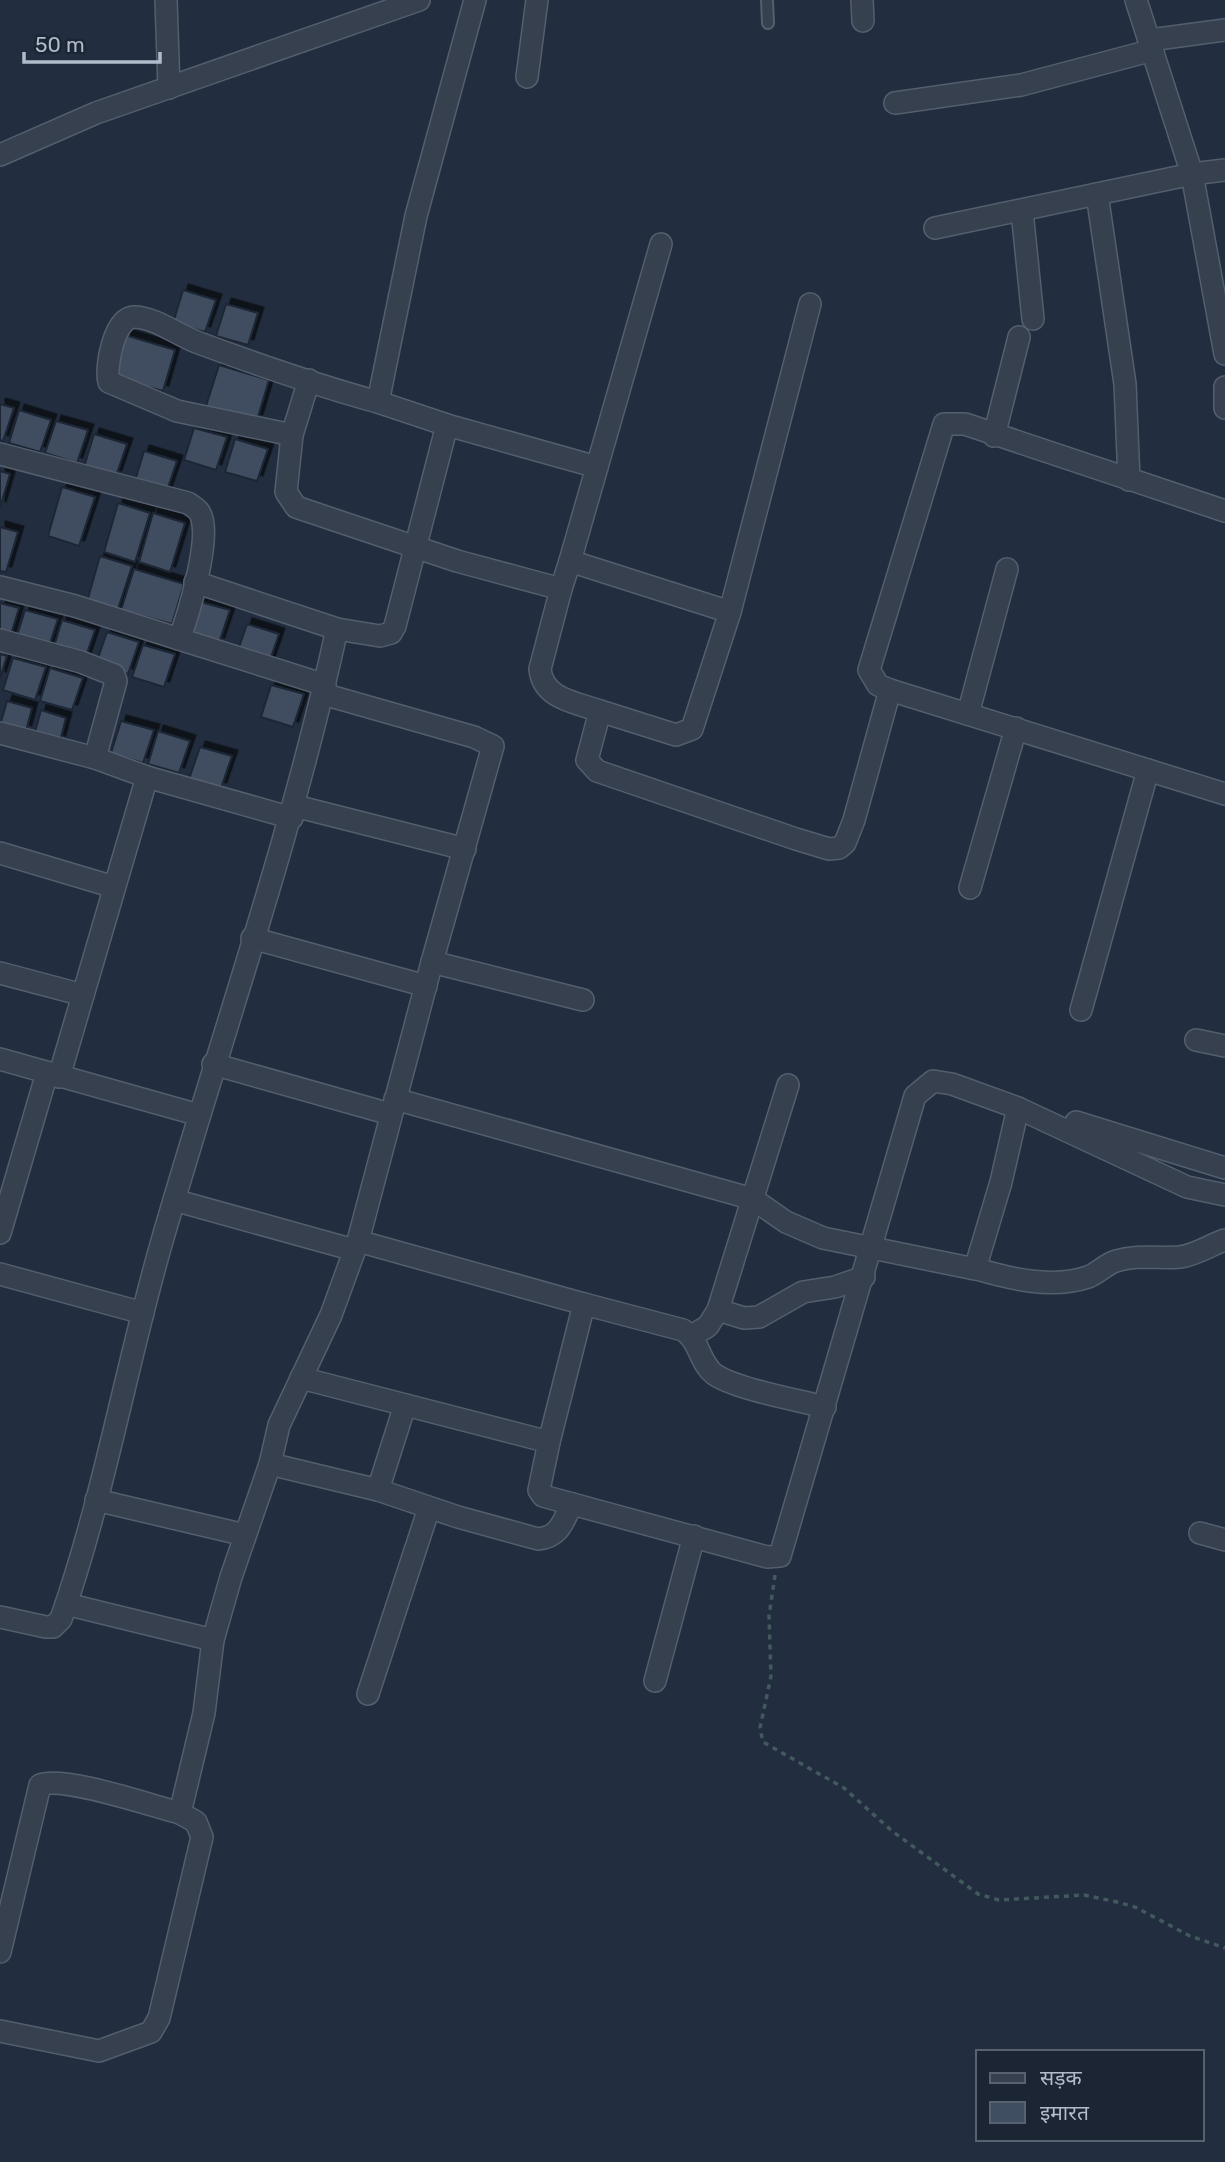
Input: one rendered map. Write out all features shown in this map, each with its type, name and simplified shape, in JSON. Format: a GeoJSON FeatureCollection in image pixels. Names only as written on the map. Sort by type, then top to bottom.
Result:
{"type":"FeatureCollection","features":[{"type":"Feature","properties":{"kind":"street"},"geometry":{"type":"LineString","coordinates":[[166,0],[169,88]]}},
{"type":"Feature","properties":{"kind":"street"},"geometry":{"type":"LineString","coordinates":[[0,155],[96,113],[419,0]]}},
{"type":"Feature","properties":{"kind":"street"},"geometry":{"type":"LineString","coordinates":[[378,402],[416,216],[475,0]]}},
{"type":"Feature","properties":{"kind":"street"},"geometry":{"type":"LineString","coordinates":[[527,77],[537,0]]}},
{"type":"Feature","properties":{"kind":"street"},"geometry":{"type":"LineString","coordinates":[[1136,0],[1192,174],[1225,354]]}},
{"type":"Feature","properties":{"kind":"street"},"geometry":{"type":"LineString","coordinates":[[895,103],[1021,85],[1152,45],[1225,30]]}},
{"type":"Feature","properties":{"kind":"street"},"geometry":{"type":"LineString","coordinates":[[935,228],[1192,174],[1225,170]]}},
{"type":"Feature","properties":{"kind":"street"},"geometry":{"type":"LineString","coordinates":[[1097,194],[1125,384],[1129,480]]}},
{"type":"Feature","properties":{"kind":"street"},"geometry":{"type":"LineString","coordinates":[[1022,211],[1033,319]]}},
{"type":"Feature","properties":{"kind":"street"},"geometry":{"type":"LineString","coordinates":[[661,244],[540,669],[541,682],[548,691],[676,735],[692,729],[730,612],[810,304]]}},
{"type":"Feature","properties":{"kind":"street"},"geometry":{"type":"LineString","coordinates":[[292,435],[177,411],[109,382],[107,373],[115,338],[122,322],[132,317],[309,380],[447,425],[597,467]]}},
{"type":"Feature","properties":{"kind":"street"},"geometry":{"type":"LineString","coordinates":[[994,436],[1019,337]]}},
{"type":"Feature","properties":{"kind":"street"},"geometry":{"type":"LineString","coordinates":[[309,380],[292,435],[286,492],[296,508],[413,547],[561,589]]}},
{"type":"Feature","properties":{"kind":"street"},"geometry":{"type":"LineString","coordinates":[[1225,387],[1225,408]]}},
{"type":"Feature","properties":{"kind":"street"},"geometry":{"type":"LineString","coordinates":[[1225,512],[953,422],[944,424],[869,670],[878,685],[890,690],[1225,794]]}},
{"type":"Feature","properties":{"kind":"street"},"geometry":{"type":"LineString","coordinates":[[195,582],[337,629],[380,636],[391,633],[447,425]]}},
{"type":"Feature","properties":{"kind":"street"},"geometry":{"type":"LineString","coordinates":[[0,454],[188,503],[200,511],[203,522],[195,582],[179,639]]}},
{"type":"Feature","properties":{"kind":"street"},"geometry":{"type":"LineString","coordinates":[[570,561],[730,612]]}},
{"type":"Feature","properties":{"kind":"street"},"geometry":{"type":"LineString","coordinates":[[968,715],[1007,569]]}},
{"type":"Feature","properties":{"kind":"street"},"geometry":{"type":"LineString","coordinates":[[0,587],[75,606],[179,639],[324,690],[474,737],[493,746],[356,1245],[331,1315],[279,1425],[270,1464],[213,1640],[204,1713],[180,1813]]}},
{"type":"Feature","properties":{"kind":"street"},"geometry":{"type":"LineString","coordinates":[[0,1617],[53,1627],[59,1624],[66,1604],[115,1434],[143,1313],[174,1200],[252,938],[293,812],[337,629]]}},
{"type":"Feature","properties":{"kind":"street"},"geometry":{"type":"LineString","coordinates":[[0,640],[81,662],[114,675],[116,681],[96,758]]}},
{"type":"Feature","properties":{"kind":"street"},"geometry":{"type":"LineString","coordinates":[[600,711],[587,760],[597,771],[829,849],[839,848],[845,843],[876,751],[890,690]]}},
{"type":"Feature","properties":{"kind":"street"},"geometry":{"type":"LineString","coordinates":[[970,888],[1016,727]]}},
{"type":"Feature","properties":{"kind":"street"},"geometry":{"type":"LineString","coordinates":[[0,733],[96,758],[147,777],[465,849]]}},
{"type":"Feature","properties":{"kind":"street"},"geometry":{"type":"LineString","coordinates":[[1081,1010],[1148,770]]}},
{"type":"Feature","properties":{"kind":"street"},"geometry":{"type":"LineString","coordinates":[[0,1233],[83,995],[147,777]]}},
{"type":"Feature","properties":{"kind":"street"},"geometry":{"type":"LineString","coordinates":[[0,853],[114,887]]}},
{"type":"Feature","properties":{"kind":"street"},"geometry":{"type":"LineString","coordinates":[[252,938],[426,986]]}},
{"type":"Feature","properties":{"kind":"street"},"geometry":{"type":"LineString","coordinates":[[432,962],[583,1000]]}},
{"type":"Feature","properties":{"kind":"street"},"geometry":{"type":"LineString","coordinates":[[0,973],[83,995]]}},
{"type":"Feature","properties":{"kind":"street"},"geometry":{"type":"LineString","coordinates":[[1196,1040],[1225,1046]]}},
{"type":"Feature","properties":{"kind":"street"},"geometry":{"type":"LineString","coordinates":[[0,1059],[199,1115]]}},
{"type":"Feature","properties":{"kind":"street"},"geometry":{"type":"LineString","coordinates":[[214,1064],[392,1106],[753,1199],[804,1231],[1026,1280],[1071,1281],[1089,1277],[1114,1261],[1157,1255],[1177,1257],[1192,1254],[1225,1240]]}},
{"type":"Feature","properties":{"kind":"street"},"geometry":{"type":"LineString","coordinates":[[584,1304],[549,1442],[539,1490],[543,1496],[767,1557],[780,1556],[915,1096],[933,1081],[951,1084],[1018,1108],[1161,1177],[1187,1187],[1225,1195]]}},
{"type":"Feature","properties":{"kind":"street"},"geometry":{"type":"LineString","coordinates":[[692,1336],[708,1326],[718,1310],[788,1085]]}},
{"type":"Feature","properties":{"kind":"street"},"geometry":{"type":"LineString","coordinates":[[977,1269],[1018,1108]]}},
{"type":"Feature","properties":{"kind":"street"},"geometry":{"type":"LineString","coordinates":[[1050,1122],[1069,1120],[1225,1168]]}},
{"type":"Feature","properties":{"kind":"street"},"geometry":{"type":"LineString","coordinates":[[174,1200],[683,1330],[692,1336],[713,1373],[729,1381],[825,1408]]}},
{"type":"Feature","properties":{"kind":"street"},"geometry":{"type":"LineString","coordinates":[[0,1274],[143,1313]]}},
{"type":"Feature","properties":{"kind":"street"},"geometry":{"type":"LineString","coordinates":[[718,1310],[744,1318],[759,1317],[803,1292],[835,1287],[864,1277]]}},
{"type":"Feature","properties":{"kind":"street"},"geometry":{"type":"LineString","coordinates":[[301,1378],[549,1442]]}},
{"type":"Feature","properties":{"kind":"street"},"geometry":{"type":"LineString","coordinates":[[378,1490],[405,1405]]}},
{"type":"Feature","properties":{"kind":"street"},"geometry":{"type":"LineString","coordinates":[[270,1464],[378,1490],[538,1539],[550,1538],[559,1531],[572,1504]]}},
{"type":"Feature","properties":{"kind":"street"},"geometry":{"type":"LineString","coordinates":[[96,1500],[245,1535]]}},
{"type":"Feature","properties":{"kind":"street"},"geometry":{"type":"LineString","coordinates":[[368,1694],[429,1507]]}},
{"type":"Feature","properties":{"kind":"street"},"geometry":{"type":"LineString","coordinates":[[1200,1533],[1225,1540]]}},
{"type":"Feature","properties":{"kind":"street"},"geometry":{"type":"LineString","coordinates":[[655,1681],[694,1536]]}},
{"type":"Feature","properties":{"kind":"street"},"geometry":{"type":"LineString","coordinates":[[66,1604],[213,1640]]}},
{"type":"Feature","properties":{"kind":"street"},"geometry":{"type":"LineString","coordinates":[[0,1952],[40,1785],[48,1781],[77,1785],[180,1813],[196,1822],[201,1837],[159,2018],[151,2032],[99,2051],[0,2031]]}},
{"type":"Feature","properties":{"kind":"lane"},"geometry":{"type":"LineString","coordinates":[[767,0],[768,23]]}},
{"type":"Feature","properties":{"kind":"path"},"geometry":{"type":"LineString","coordinates":[[780,1556],[769,1616],[773,1657],[760,1728],[764,1742],[844,1787],[892,1831],[978,1894],[999,1900],[1084,1895],[1117,1902],[1135,1907],[1189,1936],[1225,1948]]}},
{"type":"Feature","properties":{"kind":"building"},"geometry":{"type":"Polygon","coordinates":[[[183,290],[216,300],[205,332],[173,323],[183,290]]]}},
{"type":"Feature","properties":{"kind":"building"},"geometry":{"type":"Polygon","coordinates":[[[226,304],[258,313],[248,345],[216,336],[226,304]]]}},
{"type":"Feature","properties":{"kind":"building"},"geometry":{"type":"Polygon","coordinates":[[[125,335],[175,350],[163,391],[112,377],[125,335]]]}},
{"type":"Feature","properties":{"kind":"building"},"geometry":{"type":"Polygon","coordinates":[[[219,365],[269,380],[257,420],[206,406],[219,365]]]}},
{"type":"Feature","properties":{"kind":"building"},"geometry":{"type":"Polygon","coordinates":[[[0,404],[14,408],[3,441],[0,440],[0,404]]]}},
{"type":"Feature","properties":{"kind":"building"},"geometry":{"type":"Polygon","coordinates":[[[19,410],[51,420],[40,452],[9,443],[19,410]]]}},
{"type":"Feature","properties":{"kind":"building"},"geometry":{"type":"Polygon","coordinates":[[[56,421],[88,430],[77,463],[45,453],[56,421]]]}},
{"type":"Feature","properties":{"kind":"building"},"geometry":{"type":"Polygon","coordinates":[[[194,428],[227,437],[216,470],[184,460],[194,428]]]}},
{"type":"Feature","properties":{"kind":"building"},"geometry":{"type":"Polygon","coordinates":[[[94,434],[127,444],[116,476],[84,467],[94,434]]]}},
{"type":"Feature","properties":{"kind":"building"},"geometry":{"type":"Polygon","coordinates":[[[235,439],[268,449],[257,481],[225,472],[235,439]]]}},
{"type":"Feature","properties":{"kind":"building"},"geometry":{"type":"Polygon","coordinates":[[[144,451],[177,461],[166,493],[134,484],[144,451]]]}},
{"type":"Feature","properties":{"kind":"building"},"geometry":{"type":"Polygon","coordinates":[[[0,471],[10,474],[0,508],[0,471]]]}},
{"type":"Feature","properties":{"kind":"building"},"geometry":{"type":"Polygon","coordinates":[[[62,487],[95,497],[79,546],[48,536],[62,487]]]}},
{"type":"Feature","properties":{"kind":"building"},"geometry":{"type":"Polygon","coordinates":[[[118,503],[150,513],[135,562],[104,552],[118,503]]]}},
{"type":"Feature","properties":{"kind":"building"},"geometry":{"type":"Polygon","coordinates":[[[153,513],[185,523],[170,572],[139,562],[153,513]]]}},
{"type":"Feature","properties":{"kind":"building"},"geometry":{"type":"Polygon","coordinates":[[[0,527],[18,532],[6,572],[0,571],[0,527]]]}},
{"type":"Feature","properties":{"kind":"building"},"geometry":{"type":"Polygon","coordinates":[[[100,556],[132,566],[116,615],[86,605],[100,556]]]}},
{"type":"Feature","properties":{"kind":"building"},"geometry":{"type":"Polygon","coordinates":[[[134,569],[184,584],[172,624],[121,610],[134,569]]]}},
{"type":"Feature","properties":{"kind":"building"},"geometry":{"type":"Polygon","coordinates":[[[197,601],[230,610],[219,643],[187,633],[197,601]]]}},
{"type":"Feature","properties":{"kind":"building"},"geometry":{"type":"Polygon","coordinates":[[[0,603],[19,608],[9,641],[0,638],[0,603]]]}},
{"type":"Feature","properties":{"kind":"building"},"geometry":{"type":"Polygon","coordinates":[[[25,610],[58,619],[47,652],[15,642],[25,610]]]}},
{"type":"Feature","properties":{"kind":"building"},"geometry":{"type":"Polygon","coordinates":[[[62,620],[95,630],[84,662],[52,653],[62,620]]]}},
{"type":"Feature","properties":{"kind":"building"},"geometry":{"type":"Polygon","coordinates":[[[247,624],[279,634],[268,666],[236,656],[247,624]]]}},
{"type":"Feature","properties":{"kind":"building"},"geometry":{"type":"Polygon","coordinates":[[[107,632],[139,642],[128,674],[96,664],[107,632]]]}},
{"type":"Feature","properties":{"kind":"building"},"geometry":{"type":"Polygon","coordinates":[[[143,645],[175,654],[164,687],[132,677],[143,645]]]}},
{"type":"Feature","properties":{"kind":"building"},"geometry":{"type":"Polygon","coordinates":[[[0,654],[7,656],[0,678],[0,654]]]}},
{"type":"Feature","properties":{"kind":"building"},"geometry":{"type":"Polygon","coordinates":[[[13,658],[46,667],[35,700],[3,690],[13,658]]]}},
{"type":"Feature","properties":{"kind":"building"},"geometry":{"type":"Polygon","coordinates":[[[50,668],[83,678],[72,710],[40,701],[50,668]]]}},
{"type":"Feature","properties":{"kind":"building"},"geometry":{"type":"Polygon","coordinates":[[[271,685],[304,694],[293,727],[261,717],[271,685]]]}},
{"type":"Feature","properties":{"kind":"building"},"geometry":{"type":"Polygon","coordinates":[[[7,701],[32,708],[26,731],[1,722],[7,701]]]}},
{"type":"Feature","properties":{"kind":"building"},"geometry":{"type":"Polygon","coordinates":[[[41,710],[66,718],[60,741],[35,732],[41,710]]]}},
{"type":"Feature","properties":{"kind":"building"},"geometry":{"type":"Polygon","coordinates":[[[121,721],[154,730],[143,763],[111,753],[121,721]]]}},
{"type":"Feature","properties":{"kind":"building"},"geometry":{"type":"Polygon","coordinates":[[[158,731],[190,741],[179,773],[148,764],[158,731]]]}},
{"type":"Feature","properties":{"kind":"building"},"geometry":{"type":"Polygon","coordinates":[[[200,747],[232,756],[221,788],[189,779],[200,747]]]}}]}
